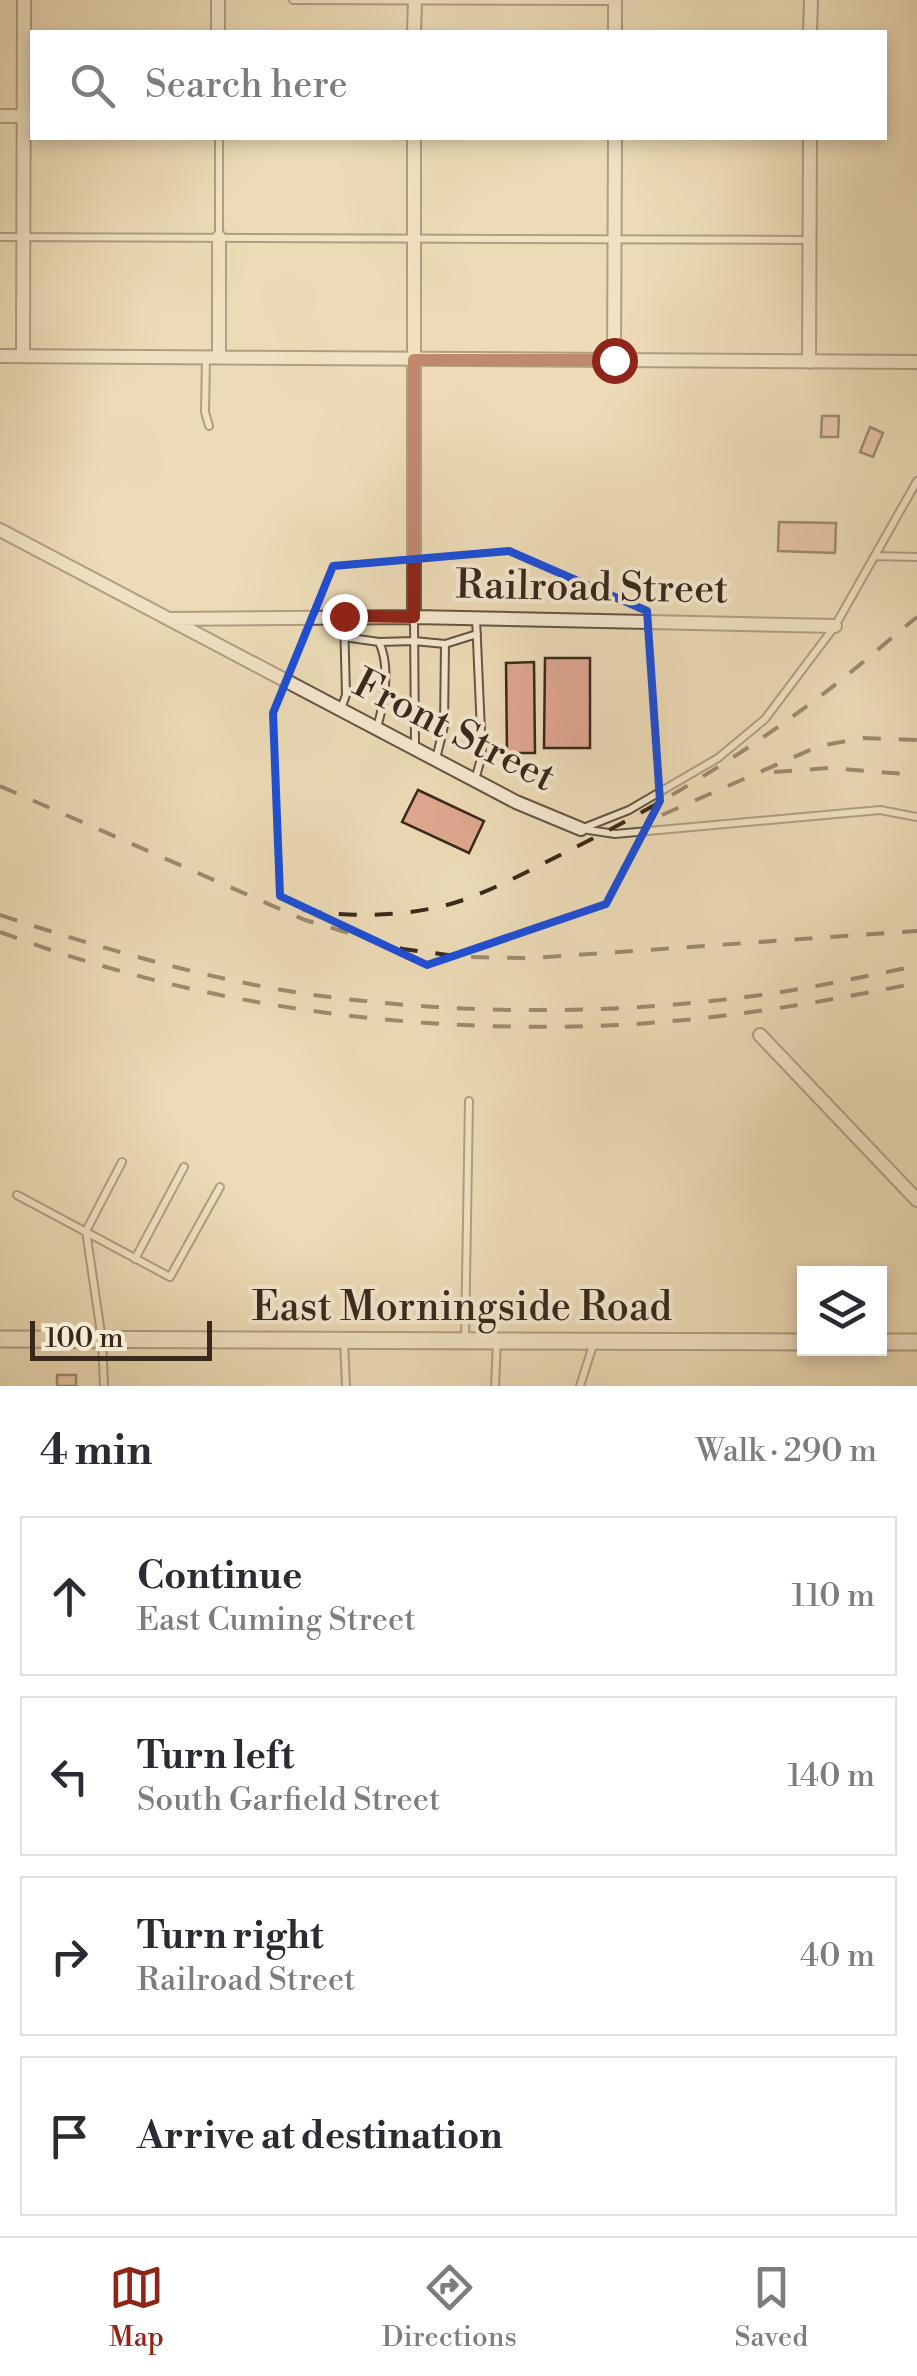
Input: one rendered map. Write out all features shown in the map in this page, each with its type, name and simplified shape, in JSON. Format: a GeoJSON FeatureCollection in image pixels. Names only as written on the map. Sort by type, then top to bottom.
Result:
{"type":"FeatureCollection","features":[{"type":"Feature","properties":{"kind":"street"},"geometry":{"type":"LineString","coordinates":[[23,356],[22,236],[28,116],[24,0]]}},
{"type":"Feature","properties":{"kind":"street"},"geometry":{"type":"LineString","coordinates":[[218,0],[218,30]]}},
{"type":"Feature","properties":{"kind":"street"},"geometry":{"type":"LineString","coordinates":[[810,0],[810,30]]}},
{"type":"Feature","properties":{"kind":"street"},"geometry":{"type":"LineString","coordinates":[[414,1],[414,30]]}},
{"type":"Feature","properties":{"kind":"street"},"geometry":{"type":"LineString","coordinates":[[614,1],[614,30]]}},
{"type":"Feature","properties":{"kind":"street"},"geometry":{"type":"LineString","coordinates":[[0,116],[28,116]]}},
{"type":"Feature","properties":{"kind":"street"},"geometry":{"type":"LineString","coordinates":[[414,140],[414,617]]}},
{"type":"Feature","properties":{"kind":"street"},"geometry":{"type":"LineString","coordinates":[[614,360],[615,140]]}},
{"type":"Feature","properties":{"kind":"street"},"geometry":{"type":"LineString","coordinates":[[809,362],[810,140]]}},
{"type":"Feature","properties":{"kind":"street"},"geometry":{"type":"LineString","coordinates":[[212,358],[220,238]]}},
{"type":"Feature","properties":{"kind":"street"},"geometry":{"type":"LineString","coordinates":[[0,356],[917,362]]}},
{"type":"Feature","properties":{"kind":"street","name":"Front Street"},"geometry":{"type":"LineString","coordinates":[[0,530],[474,781],[581,829]]}},
{"type":"Feature","properties":{"kind":"street","name":"Railroad Street"},"geometry":{"type":"LineString","coordinates":[[169,618],[344,616],[835,626]]}},
{"type":"Feature","properties":{"kind":"street"},"geometry":{"type":"LineString","coordinates":[[760,1035],[917,1200]]}},
{"type":"Feature","properties":{"kind":"street","name":"East Morningside Road"},"geometry":{"type":"LineString","coordinates":[[0,1339],[797,1342]]}},
{"type":"Feature","properties":{"kind":"street"},"geometry":{"type":"LineString","coordinates":[[887,1342],[917,1342]]}},
{"type":"Feature","properties":{"kind":"lane"},"geometry":{"type":"LineString","coordinates":[[293,0],[614,1]]}},
{"type":"Feature","properties":{"kind":"lane"},"geometry":{"type":"LineString","coordinates":[[218,140],[220,238]]}},
{"type":"Feature","properties":{"kind":"lane"},"geometry":{"type":"LineString","coordinates":[[0,237],[809,240]]}},
{"type":"Feature","properties":{"kind":"lane"},"geometry":{"type":"LineString","coordinates":[[209,426],[206,412],[212,358]]}},
{"type":"Feature","properties":{"kind":"lane"},"geometry":{"type":"LineString","coordinates":[[581,829],[629,810],[743,740],[788,691],[835,626],[917,481]]}},
{"type":"Feature","properties":{"kind":"lane"},"geometry":{"type":"LineString","coordinates":[[875,556],[917,556]]}},
{"type":"Feature","properties":{"kind":"lane"},"geometry":{"type":"LineString","coordinates":[[340,711],[346,694],[344,616]]}},
{"type":"Feature","properties":{"kind":"lane"},"geometry":{"type":"LineString","coordinates":[[414,617],[415,750]]}},
{"type":"Feature","properties":{"kind":"lane"},"geometry":{"type":"LineString","coordinates":[[474,781],[482,756],[476,618]]}},
{"type":"Feature","properties":{"kind":"lane"},"geometry":{"type":"LineString","coordinates":[[344,637],[444,644],[477,634]]}},
{"type":"Feature","properties":{"kind":"lane"},"geometry":{"type":"LineString","coordinates":[[377,730],[384,702],[384,652],[379,642]]}},
{"type":"Feature","properties":{"kind":"lane"},"geometry":{"type":"LineString","coordinates":[[436,760],[444,726],[444,644]]}},
{"type":"Feature","properties":{"kind":"lane","name":"Front Street"},"geometry":{"type":"LineString","coordinates":[[581,829],[615,834],[880,810],[917,818]]}},
{"type":"Feature","properties":{"kind":"lane"},"geometry":{"type":"LineString","coordinates":[[465,1340],[468,1101]]}},
{"type":"Feature","properties":{"kind":"lane"},"geometry":{"type":"LineString","coordinates":[[104,1386],[102,1340],[86,1231],[122,1162]]}},
{"type":"Feature","properties":{"kind":"lane"},"geometry":{"type":"LineString","coordinates":[[135,1258],[184,1167]]}},
{"type":"Feature","properties":{"kind":"lane"},"geometry":{"type":"LineString","coordinates":[[17,1195],[170,1277],[220,1188]]}},
{"type":"Feature","properties":{"kind":"lane"},"geometry":{"type":"LineString","coordinates":[[344,1340],[346,1386]]}},
{"type":"Feature","properties":{"kind":"lane"},"geometry":{"type":"LineString","coordinates":[[495,1386],[497,1340]]}},
{"type":"Feature","properties":{"kind":"lane"},"geometry":{"type":"LineString","coordinates":[[582,1386],[594,1341]]}},
{"type":"Feature","properties":{"kind":"highlighted area"},"geometry":{"type":"Polygon","coordinates":[[[509,551],[647,611],[660,801],[606,904],[427,965],[280,896],[273,713],[333,566],[509,551]]]}},
{"type":"Feature","properties":{"kind":"building"},"geometry":{"type":"Polygon","coordinates":[[[822,416],[839,416],[838,437],[821,437],[822,416]]]}},
{"type":"Feature","properties":{"kind":"building"},"geometry":{"type":"Polygon","coordinates":[[[870,427],[883,433],[873,457],[860,452],[870,427]]]}},
{"type":"Feature","properties":{"kind":"building"},"geometry":{"type":"Polygon","coordinates":[[[779,522],[836,523],[835,553],[778,551],[779,522]]]}},
{"type":"Feature","properties":{"kind":"building"},"geometry":{"type":"Polygon","coordinates":[[[545,658],[590,658],[590,748],[544,748],[545,658]]]}},
{"type":"Feature","properties":{"kind":"building"},"geometry":{"type":"Polygon","coordinates":[[[534,662],[535,753],[507,753],[506,663],[534,662]]]}},
{"type":"Feature","properties":{"kind":"building"},"geometry":{"type":"Polygon","coordinates":[[[418,790],[484,821],[469,853],[402,822],[418,790]]]}},
{"type":"Feature","properties":{"kind":"building"},"geometry":{"type":"Polygon","coordinates":[[[57,1375],[76,1375],[76,1386],[57,1386],[57,1375]]]}},
{"type":"Feature","properties":{"kind":"railway"},"geometry":{"type":"LineString","coordinates":[[303,910],[354,915],[405,913],[455,903],[503,884],[631,818],[729,760],[823,694],[917,617]]}},
{"type":"Feature","properties":{"kind":"railway"},"geometry":{"type":"LineString","coordinates":[[662,815],[819,746],[864,738],[917,740]]}},
{"type":"Feature","properties":{"kind":"railway"},"geometry":{"type":"LineString","coordinates":[[774,772],[829,768],[917,775]]}},
{"type":"Feature","properties":{"kind":"railway"},"geometry":{"type":"LineString","coordinates":[[0,786],[305,920],[403,949],[463,957],[532,958],[917,931]]}},
{"type":"Feature","properties":{"kind":"railway"},"geometry":{"type":"LineString","coordinates":[[0,915],[224,979],[300,993],[414,1006],[530,1010],[646,1007],[761,995],[917,966]]}},
{"type":"Feature","properties":{"kind":"railway"},"geometry":{"type":"LineString","coordinates":[[0,932],[149,979],[226,996],[304,1010],[461,1025],[617,1025],[693,1019],[917,983]]}},
{"type":"Feature","properties":{"kind":"route"},"geometry":{"type":"LineString","coordinates":[[344,616],[414,617],[414,360],[614,360]]}}]}
